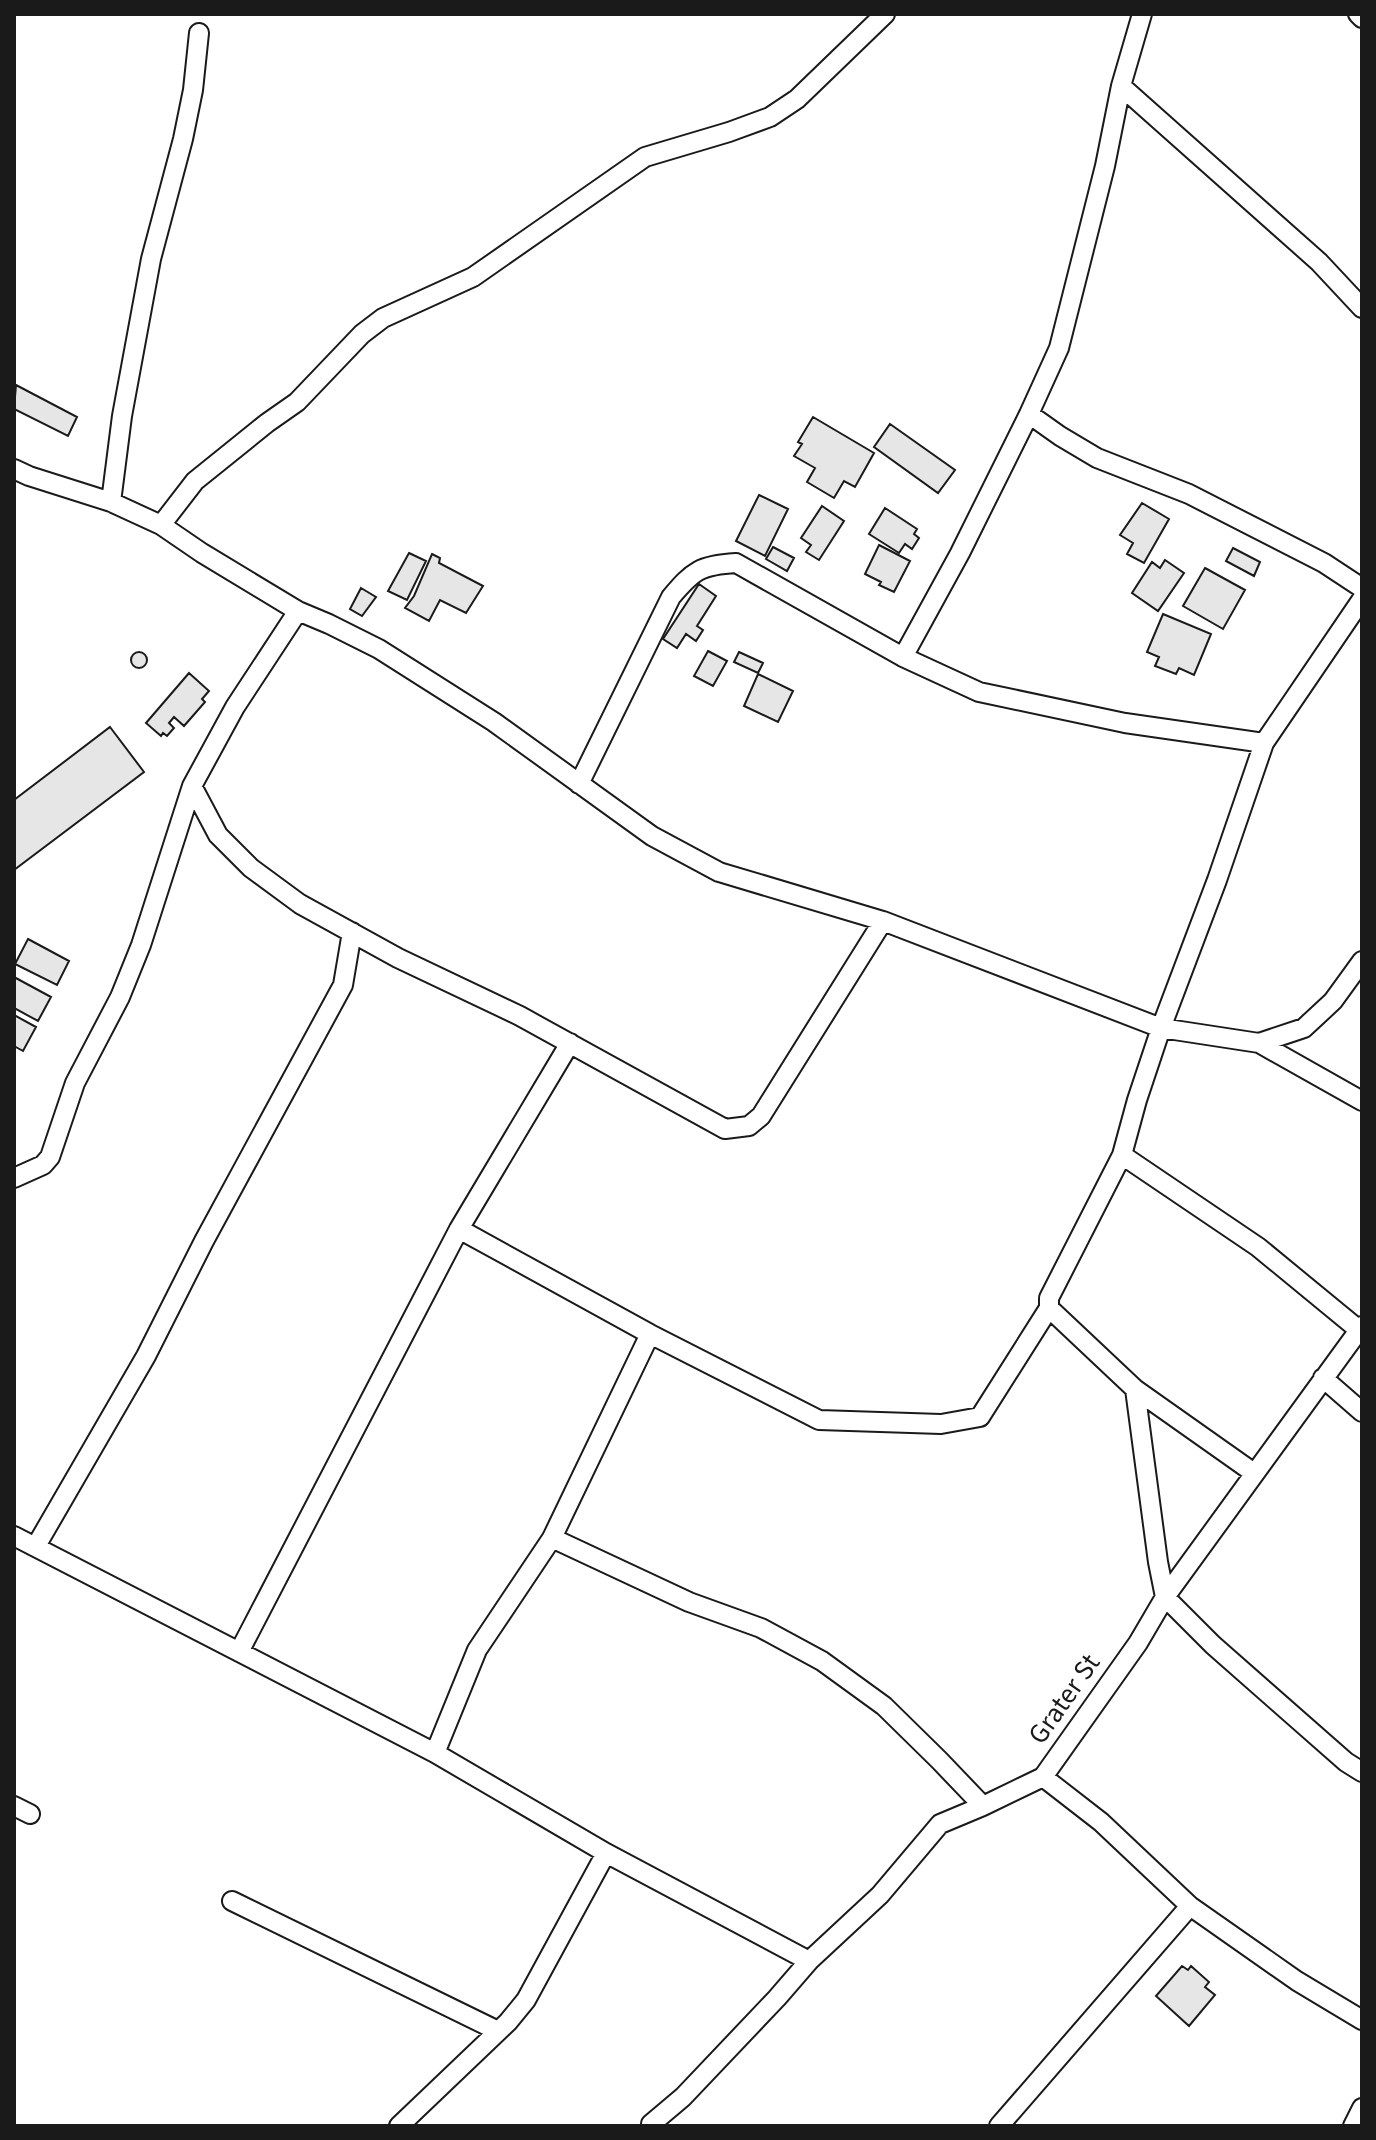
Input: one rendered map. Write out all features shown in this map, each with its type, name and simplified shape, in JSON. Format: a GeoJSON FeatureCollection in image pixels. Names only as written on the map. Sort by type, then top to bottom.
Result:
{"type":"FeatureCollection","features":[{"type":"Feature","properties":{"kind":"street"},"geometry":{"type":"LineString","coordinates":[[161,525],[195,481],[297,402],[362,334],[383,318],[473,277],[645,157],[770,117],[797,99],[885,14]]}},
{"type":"Feature","properties":{"kind":"street"},"geometry":{"type":"LineString","coordinates":[[903,657],[960,553],[1059,348],[1105,166],[1121,86],[1142,14]]}},
{"type":"Feature","properties":{"kind":"street"},"geometry":{"type":"LineString","coordinates":[[111,502],[122,416],[151,259],[183,139],[193,90],[199,33]]}},
{"type":"Feature","properties":{"kind":"street"},"geometry":{"type":"LineString","coordinates":[[1121,86],[1319,262],[1362,308]]}},
{"type":"Feature","properties":{"kind":"street"},"geometry":{"type":"LineString","coordinates":[[1029,414],[1097,458],[1189,494],[1324,563],[1362,588]]}},
{"type":"Feature","properties":{"kind":"street"},"geometry":{"type":"LineString","coordinates":[[14,469],[111,502],[161,525],[298,611],[379,649],[494,722],[652,836],[719,872],[883,921],[1161,1028],[1259,1043],[1362,1101]]}},
{"type":"Feature","properties":{"kind":"street"},"geometry":{"type":"LineString","coordinates":[[579,784],[671,597],[689,575],[714,564],[736,563],[903,657],[979,692],[1125,723],[1264,743]]}},
{"type":"Feature","properties":{"kind":"street"},"geometry":{"type":"LineString","coordinates":[[459,1229],[650,1334],[819,1420],[941,1424],[980,1417],[1049,1308],[1049,1298],[1122,1155],[1161,1028],[1264,743],[1362,599]]}},
{"type":"Feature","properties":{"kind":"street"},"geometry":{"type":"LineString","coordinates":[[14,1178],[43,1165],[50,1157],[75,1083],[120,997],[141,945],[192,786],[235,707],[298,611]]}},
{"type":"Feature","properties":{"kind":"street"},"geometry":{"type":"LineString","coordinates":[[192,786],[218,835],[251,868],[300,904],[398,958],[570,1043],[725,1129],[749,1126],[761,1116],[883,921]]}},
{"type":"Feature","properties":{"kind":"street"},"geometry":{"type":"LineString","coordinates":[[36,1546],[146,1356],[204,1241],[343,985],[352,932]]}},
{"type":"Feature","properties":{"kind":"street"},"geometry":{"type":"LineString","coordinates":[[1259,1043],[1304,1028],[1333,1001],[1362,961]]}},
{"type":"Feature","properties":{"kind":"street"},"geometry":{"type":"LineString","coordinates":[[239,1652],[459,1229],[570,1043]]}},
{"type":"Feature","properties":{"kind":"street"},"geometry":{"type":"LineString","coordinates":[[1122,1155],[1258,1247],[1361,1328]]}},
{"type":"Feature","properties":{"kind":"street"},"geometry":{"type":"LineString","coordinates":[[1049,1308],[1135,1389],[1254,1473]]}},
{"type":"Feature","properties":{"kind":"street","name":"Grater St"},"geometry":{"type":"LineString","coordinates":[[1361,1328],[1165,1597],[1138,1643],[1043,1777],[1101,1822],[1190,1906],[1297,1981],[1362,2020]]}},
{"type":"Feature","properties":{"kind":"street"},"geometry":{"type":"LineString","coordinates":[[435,1753],[477,1650],[552,1538],[650,1334]]}},
{"type":"Feature","properties":{"kind":"street"},"geometry":{"type":"LineString","coordinates":[[1323,1378],[1362,1412]]}},
{"type":"Feature","properties":{"kind":"street"},"geometry":{"type":"LineString","coordinates":[[1135,1389],[1165,1597],[1213,1645],[1346,1762],[1362,1772]]}},
{"type":"Feature","properties":{"kind":"street"},"geometry":{"type":"LineString","coordinates":[[14,1536],[435,1753],[606,1853],[809,1961]]}},
{"type":"Feature","properties":{"kind":"street"},"geometry":{"type":"LineString","coordinates":[[552,1538],[689,1602],[761,1628],[822,1661],[884,1706],[983,1806]]}},
{"type":"Feature","properties":{"kind":"street"},"geometry":{"type":"LineString","coordinates":[[651,2126],[683,2097],[809,1961],[880,1895],[940,1824],[1043,1777]]}},
{"type":"Feature","properties":{"kind":"street"},"geometry":{"type":"LineString","coordinates":[[399,2126],[508,2022],[526,2000],[606,1853]]}},
{"type":"Feature","properties":{"kind":"street"},"geometry":{"type":"LineString","coordinates":[[232,1901],[498,2031]]}},
{"type":"Feature","properties":{"kind":"street"},"geometry":{"type":"LineString","coordinates":[[999,2126],[1190,1906]]}},
{"type":"Feature","properties":{"kind":"street"},"geometry":{"type":"LineString","coordinates":[[1353,2126],[1362,2108]]}},
{"type":"Feature","properties":{"kind":"building"},"geometry":{"type":"Polygon","coordinates":[[[16,385],[77,417],[68,436],[14,409],[16,385]]]}},
{"type":"Feature","properties":{"kind":"building"},"geometry":{"type":"Polygon","coordinates":[[[813,417],[874,453],[855,487],[844,481],[834,498],[807,482],[815,468],[794,456],[802,444],[798,442],[813,417]]]}},
{"type":"Feature","properties":{"kind":"building"},"geometry":{"type":"Polygon","coordinates":[[[890,424],[955,470],[938,493],[874,447],[890,424]]]}},
{"type":"Feature","properties":{"kind":"building"},"geometry":{"type":"Polygon","coordinates":[[[759,495],[788,509],[765,556],[736,541],[759,495]]]}},
{"type":"Feature","properties":{"kind":"building"},"geometry":{"type":"Polygon","coordinates":[[[1142,503],[1169,519],[1144,563],[1127,554],[1133,543],[1120,535],[1142,503]]]}},
{"type":"Feature","properties":{"kind":"building"},"geometry":{"type":"Polygon","coordinates":[[[822,506],[844,521],[819,560],[806,552],[811,545],[801,538],[822,506]]]}},
{"type":"Feature","properties":{"kind":"building"},"geometry":{"type":"Polygon","coordinates":[[[885,508],[917,529],[914,534],[919,538],[912,549],[905,544],[899,553],[869,534],[885,508]]]}},
{"type":"Feature","properties":{"kind":"building"},"geometry":{"type":"Polygon","coordinates":[[[879,545],[910,561],[894,592],[865,574],[879,545]]]}},
{"type":"Feature","properties":{"kind":"building"},"geometry":{"type":"Polygon","coordinates":[[[773,547],[794,558],[787,571],[766,559],[773,547]]]}},
{"type":"Feature","properties":{"kind":"building"},"geometry":{"type":"Polygon","coordinates":[[[1233,548],[1260,562],[1254,576],[1226,561],[1233,548]]]}},
{"type":"Feature","properties":{"kind":"building"},"geometry":{"type":"Polygon","coordinates":[[[409,553],[426,561],[407,600],[388,591],[409,553]]]}},
{"type":"Feature","properties":{"kind":"building"},"geometry":{"type":"Polygon","coordinates":[[[432,554],[440,558],[439,563],[483,586],[466,613],[440,600],[429,621],[405,608],[414,596],[432,554]]]}},
{"type":"Feature","properties":{"kind":"building"},"geometry":{"type":"Polygon","coordinates":[[[1165,560],[1184,573],[1158,611],[1132,593],[1152,562],[1160,568],[1165,560]]]}},
{"type":"Feature","properties":{"kind":"building"},"geometry":{"type":"Polygon","coordinates":[[[1205,568],[1245,590],[1223,629],[1183,606],[1205,568]]]}},
{"type":"Feature","properties":{"kind":"building"},"geometry":{"type":"Polygon","coordinates":[[[699,584],[716,596],[697,626],[703,630],[696,641],[686,634],[677,648],[663,639],[699,584]]]}},
{"type":"Feature","properties":{"kind":"building"},"geometry":{"type":"Polygon","coordinates":[[[361,588],[376,597],[362,616],[350,609],[361,588]]]}},
{"type":"Feature","properties":{"kind":"building"},"geometry":{"type":"Polygon","coordinates":[[[1163,614],[1211,634],[1194,675],[1179,668],[1176,674],[1155,666],[1159,657],[1147,652],[1163,614]]]}},
{"type":"Feature","properties":{"kind":"building"},"geometry":{"type":"Polygon","coordinates":[[[708,651],[727,661],[713,686],[694,676],[708,651]]]}},
{"type":"Feature","properties":{"kind":"building"},"geometry":{"type":"Polygon","coordinates":[[[136,652],[142,652],[147,660],[145,666],[136,668],[131,663],[131,657],[136,652]]]}},
{"type":"Feature","properties":{"kind":"building"},"geometry":{"type":"Polygon","coordinates":[[[739,652],[763,663],[758,673],[734,662],[739,652]]]}},
{"type":"Feature","properties":{"kind":"building"},"geometry":{"type":"Polygon","coordinates":[[[189,673],[209,691],[202,699],[205,702],[184,726],[174,717],[169,723],[174,728],[167,736],[163,733],[161,736],[146,723],[189,673]]]}},
{"type":"Feature","properties":{"kind":"building"},"geometry":{"type":"Polygon","coordinates":[[[758,674],[793,691],[778,722],[744,706],[758,674]]]}},
{"type":"Feature","properties":{"kind":"building"},"geometry":{"type":"Polygon","coordinates":[[[110,727],[144,772],[14,870],[14,800],[110,727]]]}},
{"type":"Feature","properties":{"kind":"building"},"geometry":{"type":"Polygon","coordinates":[[[28,939],[69,961],[57,985],[15,964],[28,939]]]}},
{"type":"Feature","properties":{"kind":"building"},"geometry":{"type":"Polygon","coordinates":[[[14,977],[51,997],[38,1021],[14,1008],[14,977]]]}},
{"type":"Feature","properties":{"kind":"building"},"geometry":{"type":"Polygon","coordinates":[[[14,1015],[36,1027],[23,1051],[14,1046],[14,1015]]]}},
{"type":"Feature","properties":{"kind":"building"},"geometry":{"type":"Polygon","coordinates":[[[1182,1966],[1188,1970],[1191,1966],[1209,1982],[1205,1987],[1215,1995],[1189,2026],[1156,1996],[1182,1966]]]}}]}
